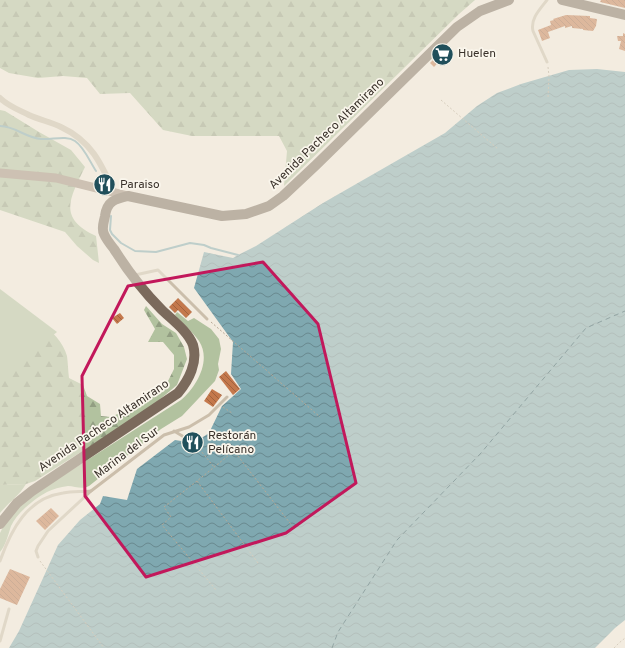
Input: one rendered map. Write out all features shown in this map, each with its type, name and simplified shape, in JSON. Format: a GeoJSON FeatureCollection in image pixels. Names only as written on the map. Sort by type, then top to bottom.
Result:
{"type":"FeatureCollection","features":[{"type":"Feature","properties":{"kind":"main road","name":"Avenida Pacheco Altamirano"},"geometry":{"type":"LineString","coordinates":[[0,524],[10,510],[32,490],[178,393],[187,381],[194,361],[194,347],[190,338],[158,306],[105,237],[103,227],[106,210],[109,205],[116,198],[128,196],[222,216],[246,214],[269,206],[283,196],[316,165],[457,27],[480,11],[509,0]]}},
{"type":"Feature","properties":{"kind":"main road"},"geometry":{"type":"LineString","coordinates":[[562,0],[576,1],[625,15]]}},
{"type":"Feature","properties":{"kind":"main road"},"geometry":{"type":"LineString","coordinates":[[0,172],[56,178],[128,196]]}},
{"type":"Feature","properties":{"kind":"street"},"geometry":{"type":"LineString","coordinates":[[0,98],[5,104],[61,127],[90,147],[106,174],[114,192]]}},
{"type":"Feature","properties":{"kind":"lane"},"geometry":{"type":"LineString","coordinates":[[547,0],[533,20],[532,26],[547,62]]}},
{"type":"Feature","properties":{"kind":"lane"},"geometry":{"type":"LineString","coordinates":[[133,275],[158,270],[207,319]]}},
{"type":"Feature","properties":{"kind":"lane","name":"Marina del Sur"},"geometry":{"type":"LineString","coordinates":[[38,557],[36,552],[38,546],[48,531],[91,491],[164,435],[190,427],[204,419],[227,397]]}},
{"type":"Feature","properties":{"kind":"lane","name":"Marina del Sur"},"geometry":{"type":"LineString","coordinates":[[174,431],[194,443]]}},
{"type":"Feature","properties":{"kind":"lane","name":"Marina del Sur"},"geometry":{"type":"LineString","coordinates":[[0,560],[19,522],[27,511],[37,502],[63,493],[91,491]]}},
{"type":"Feature","properties":{"kind":"lane"},"geometry":{"type":"LineString","coordinates":[[0,641],[9,609]]}},
{"type":"Feature","properties":{"kind":"path"},"geometry":{"type":"LineString","coordinates":[[547,62],[549,76],[548,98]]}},
{"type":"Feature","properties":{"kind":"path"},"geometry":{"type":"LineString","coordinates":[[441,100],[498,149]]}},
{"type":"Feature","properties":{"kind":"path"},"geometry":{"type":"LineString","coordinates":[[207,319],[320,417]]}},
{"type":"Feature","properties":{"kind":"path"},"geometry":{"type":"LineString","coordinates":[[222,406],[232,413]]}},
{"type":"Feature","properties":{"kind":"path"},"geometry":{"type":"LineString","coordinates":[[194,443],[215,467]]}},
{"type":"Feature","properties":{"kind":"path"},"geometry":{"type":"LineString","coordinates":[[216,590],[162,525],[171,517],[164,507],[234,451],[293,527]]}},
{"type":"Feature","properties":{"kind":"path"},"geometry":{"type":"LineString","coordinates":[[197,481],[258,563]]}},
{"type":"Feature","properties":{"kind":"path"},"geometry":{"type":"LineString","coordinates":[[38,557],[104,648]]}},
{"type":"Feature","properties":{"kind":"path"},"geometry":{"type":"LineString","coordinates":[[614,648],[625,638]]}},
{"type":"Feature","properties":{"kind":"highlighted area"},"geometry":{"type":"Polygon","coordinates":[[[263,262],[318,324],[356,483],[286,533],[146,577],[85,496],[82,376],[128,286],[263,262]]]}},
{"type":"Feature","properties":{"kind":"green space"},"geometry":{"type":"Polygon","coordinates":[[[0,0],[475,0],[284,186],[287,151],[279,136],[192,136],[163,130],[130,93],[100,94],[87,78],[63,76],[38,78],[9,73],[0,68],[0,0]]]}},
{"type":"Feature","properties":{"kind":"green space"},"geometry":{"type":"Polygon","coordinates":[[[0,110],[5,111],[71,150],[85,167],[72,198],[70,206],[71,214],[76,222],[96,236],[99,263],[93,260],[77,246],[65,232],[0,210],[0,110]]]}},
{"type":"Feature","properties":{"kind":"green space"},"geometry":{"type":"Polygon","coordinates":[[[0,289],[57,332],[0,377],[0,289]]]}},
{"type":"Feature","properties":{"kind":"green space"},"geometry":{"type":"Polygon","coordinates":[[[0,293],[39,320],[57,337],[67,356],[69,378],[83,385],[87,396],[100,404],[101,416],[111,417],[144,401],[168,381],[174,369],[174,355],[163,342],[148,342],[155,329],[144,310],[146,306],[162,324],[176,333],[184,347],[187,359],[177,385],[146,411],[35,481],[26,484],[0,485],[0,293]]]}},
{"type":"Feature","properties":{"kind":"green space"},"geometry":{"type":"Polygon","coordinates":[[[177,312],[188,321],[194,318],[211,329],[219,339],[221,349],[218,364],[219,370],[215,381],[182,416],[161,429],[89,486],[81,488],[68,486],[57,488],[47,492],[31,502],[14,521],[0,552],[0,533],[5,523],[25,500],[187,395],[197,381],[203,365],[204,357],[203,349],[199,341],[175,315],[177,312]]]}},
{"type":"Feature","properties":{"kind":"green space"},"geometry":{"type":"Polygon","coordinates":[[[26,484],[20,492],[0,513],[0,485],[26,484]]]}},
{"type":"Feature","properties":{"kind":"water"},"geometry":{"type":"Polygon","coordinates":[[[597,69],[625,72],[625,620],[595,648],[9,648],[19,631],[58,545],[80,520],[100,504],[103,496],[127,500],[137,469],[175,440],[194,443],[209,433],[222,406],[241,389],[231,374],[233,342],[194,288],[204,252],[233,258],[256,246],[323,203],[445,133],[477,106],[497,93],[521,84],[569,70],[597,69]]]}},
{"type":"Feature","properties":{"kind":"building"},"geometry":{"type":"Polygon","coordinates":[[[601,0],[625,0],[625,8],[600,2],[601,0]]]}},
{"type":"Feature","properties":{"kind":"building"},"geometry":{"type":"Polygon","coordinates":[[[566,15],[590,16],[590,18],[597,19],[596,26],[593,31],[572,28],[572,26],[565,28],[565,26],[548,32],[550,38],[542,41],[538,30],[551,25],[550,21],[554,20],[553,19],[566,15]]]}},
{"type":"Feature","properties":{"kind":"building"},"geometry":{"type":"Polygon","coordinates":[[[623,33],[625,34],[625,51],[619,49],[621,41],[618,41],[617,36],[623,36],[623,33]]]}},
{"type":"Feature","properties":{"kind":"building"},"geometry":{"type":"Polygon","coordinates":[[[445,48],[449,51],[434,67],[430,63],[445,48]]]}},
{"type":"Feature","properties":{"kind":"building"},"geometry":{"type":"Polygon","coordinates":[[[178,298],[192,312],[186,318],[178,310],[175,313],[169,307],[178,298]]]}},
{"type":"Feature","properties":{"kind":"building"},"geometry":{"type":"Polygon","coordinates":[[[120,313],[124,318],[117,324],[112,318],[120,313]]]}},
{"type":"Feature","properties":{"kind":"building"},"geometry":{"type":"Polygon","coordinates":[[[226,371],[240,389],[233,395],[219,377],[226,371]]]}},
{"type":"Feature","properties":{"kind":"building"},"geometry":{"type":"Polygon","coordinates":[[[212,389],[222,395],[213,407],[204,401],[212,389]]]}},
{"type":"Feature","properties":{"kind":"building"},"geometry":{"type":"Polygon","coordinates":[[[51,508],[59,516],[45,530],[36,521],[51,508]]]}},
{"type":"Feature","properties":{"kind":"building"},"geometry":{"type":"Polygon","coordinates":[[[10,569],[30,577],[17,605],[0,598],[0,589],[10,569]]]}},
{"type":"Feature","properties":{"kind":"waterway"},"geometry":{"type":"LineString","coordinates":[[0,126],[11,128],[30,137],[45,139],[71,139],[81,147],[96,171]]}},
{"type":"Feature","properties":{"kind":"waterway"},"geometry":{"type":"LineString","coordinates":[[111,216],[110,230],[112,234],[121,243],[135,251],[156,252],[190,243],[204,245],[238,255]]}},
{"type":"Feature","properties":{"kind":"ferry route"},"geometry":{"type":"LineString","coordinates":[[332,648],[338,632],[397,540],[481,453],[586,328],[625,311]]}},
{"type":"Feature","properties":{"kind":"place","name":"Huelen"},"geometry":{"type":"Point","coordinates":[442,54]}},
{"type":"Feature","properties":{"kind":"place","name":"Paraiso"},"geometry":{"type":"Point","coordinates":[105,185]}},
{"type":"Feature","properties":{"kind":"place","name":"Restorán Pelícano"},"geometry":{"type":"Point","coordinates":[192,443]}}]}
